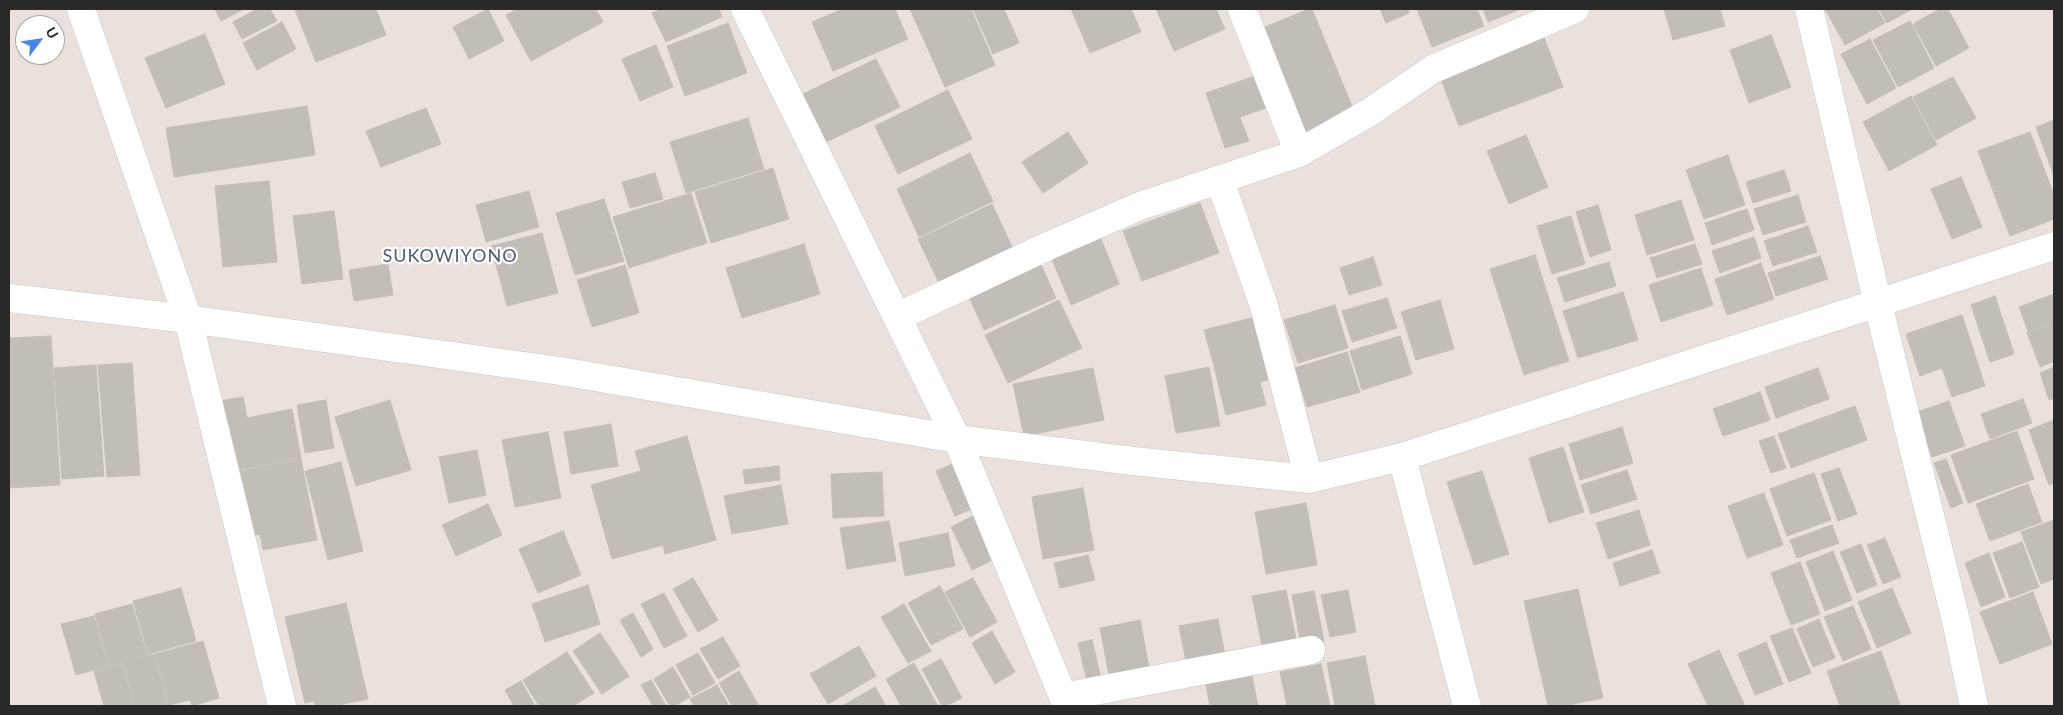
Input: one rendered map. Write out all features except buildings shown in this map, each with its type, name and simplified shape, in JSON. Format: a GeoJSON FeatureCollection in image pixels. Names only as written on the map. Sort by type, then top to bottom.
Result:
{"type":"FeatureCollection","features":[{"type":"Feature","properties":{"kind":"street"},"geometry":{"type":"LineString","coordinates":[[81,9],[188,319],[282,706]]}},
{"type":"Feature","properties":{"kind":"street"},"geometry":{"type":"LineString","coordinates":[[745,9],[958,439],[1065,702],[1310,650]]}},
{"type":"Feature","properties":{"kind":"street"},"geometry":{"type":"LineString","coordinates":[[1242,9],[1299,154]]}},
{"type":"Feature","properties":{"kind":"street"},"geometry":{"type":"LineString","coordinates":[[897,317],[1050,245],[1140,206],[1299,154],[1370,112],[1433,69],[1575,9]]}},
{"type":"Feature","properties":{"kind":"street"},"geometry":{"type":"LineString","coordinates":[[1809,9],[1878,304],[1957,625],[1974,706]]}},
{"type":"Feature","properties":{"kind":"street"},"geometry":{"type":"LineString","coordinates":[[1220,181],[1264,306],[1308,479]]}},
{"type":"Feature","properties":{"kind":"street"},"geometry":{"type":"LineString","coordinates":[[9,298],[188,319],[560,372],[958,439],[1133,461],[1308,479],[1402,457],[2054,246]]}},
{"type":"Feature","properties":{"kind":"street"},"geometry":{"type":"LineString","coordinates":[[1402,457],[1467,706]]}},
{"type":"Feature","properties":{"kind":"district","name":"SUKOWIYONO"},"geometry":{"type":"Point","coordinates":[450,256]}}]}
